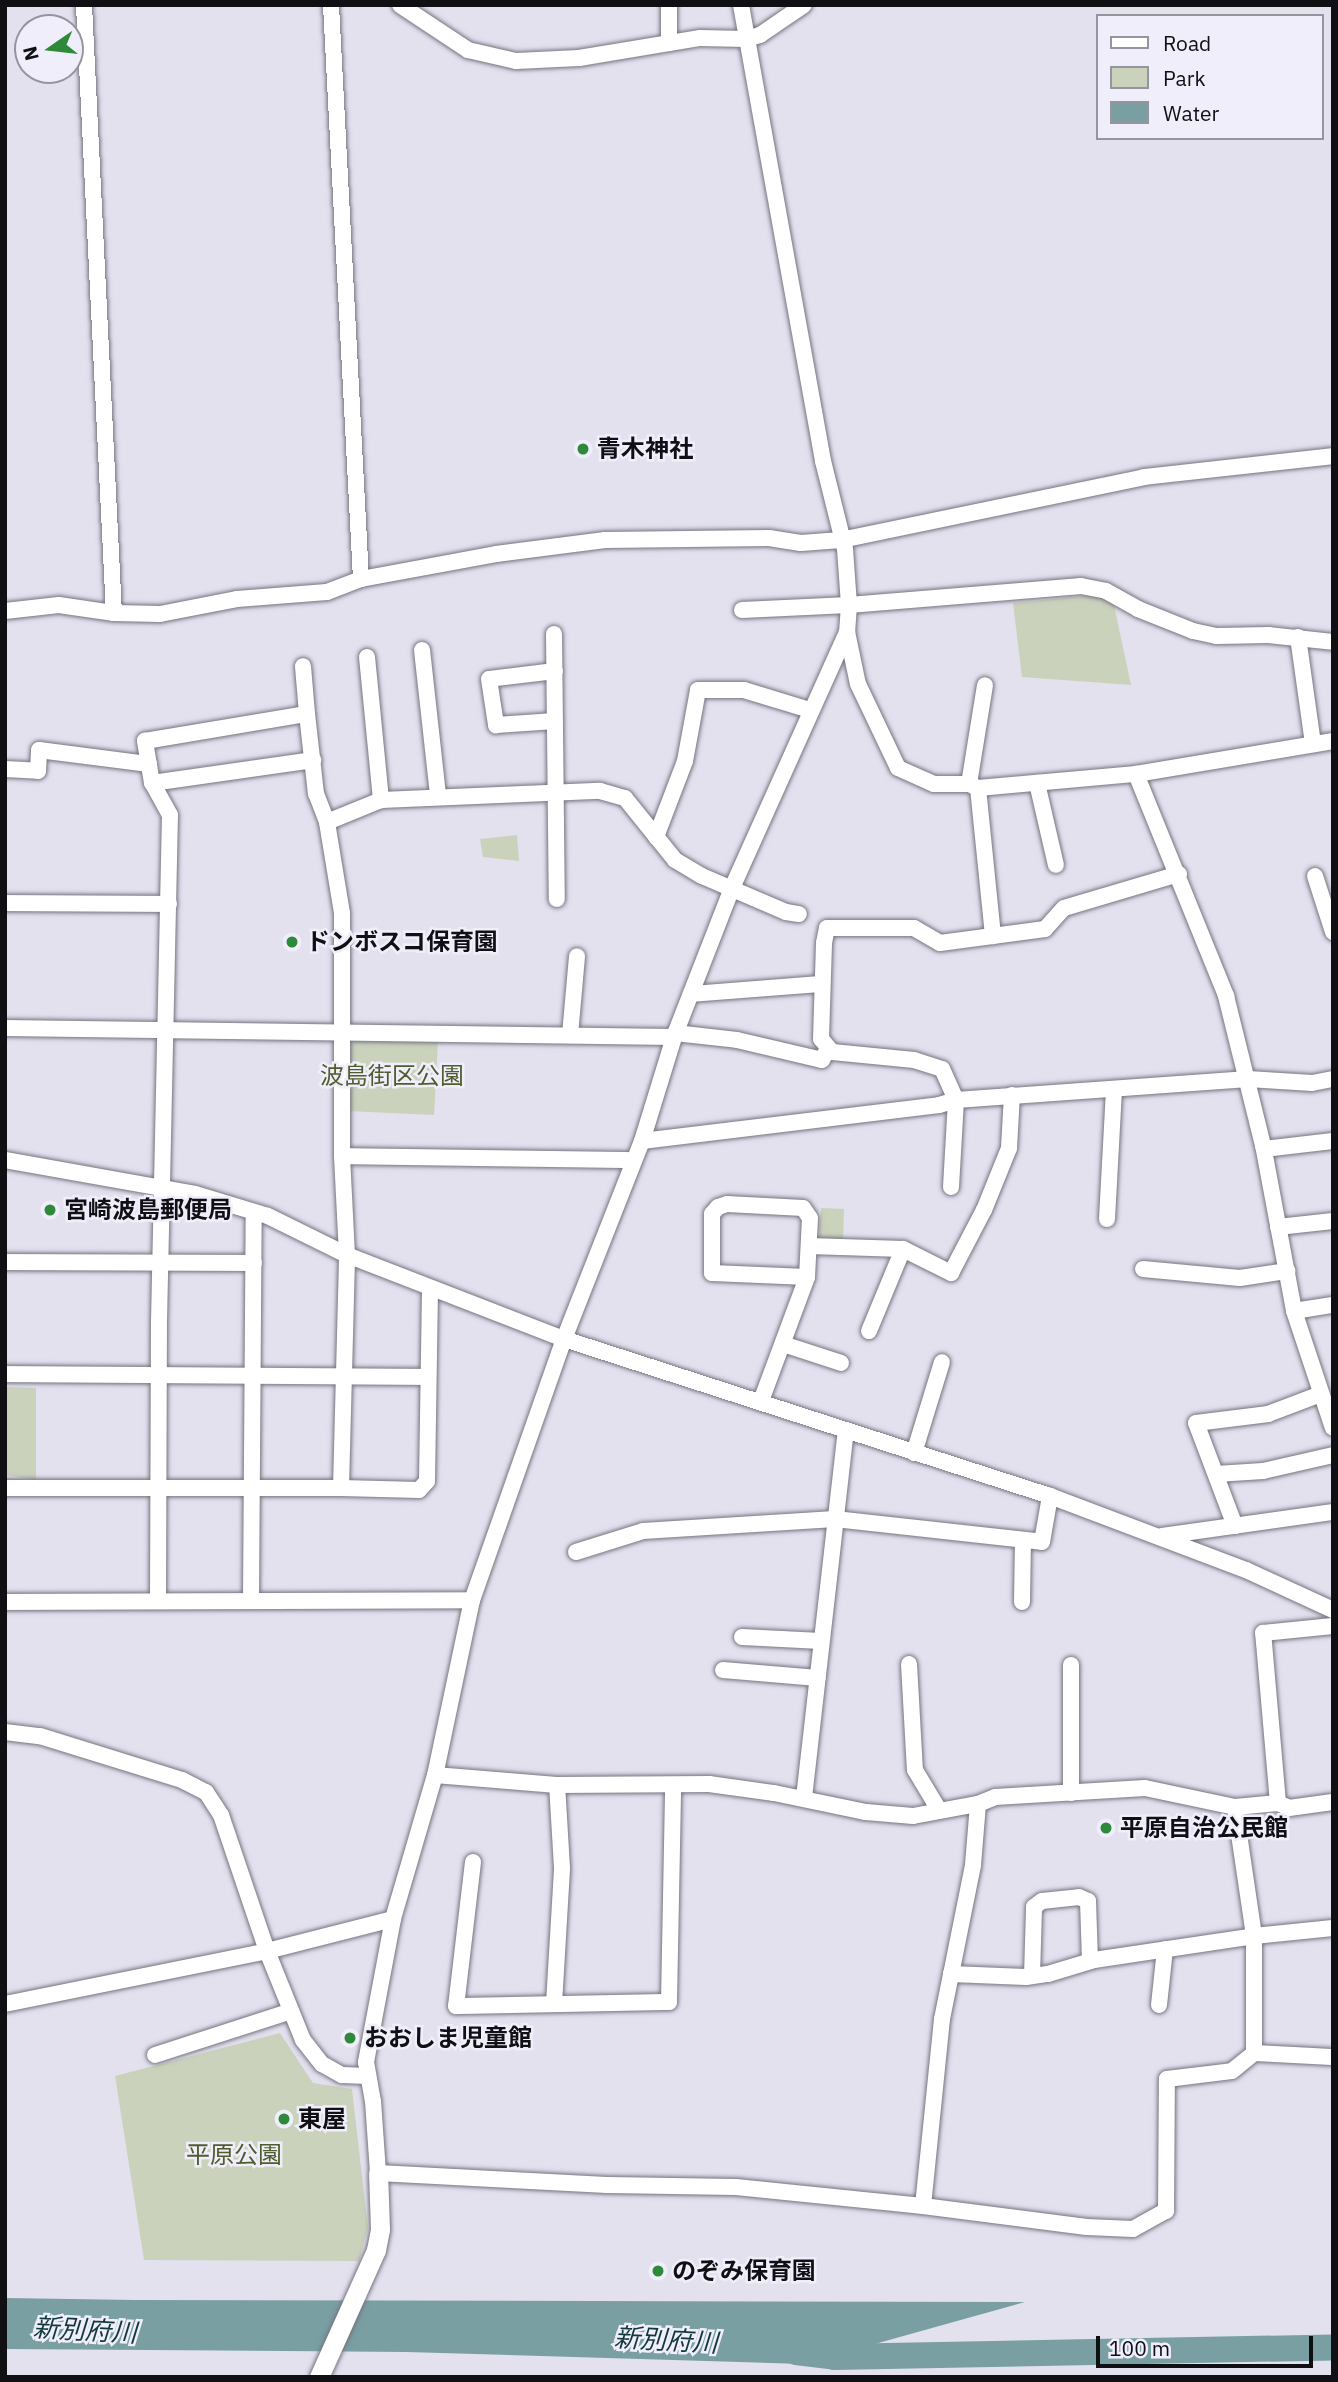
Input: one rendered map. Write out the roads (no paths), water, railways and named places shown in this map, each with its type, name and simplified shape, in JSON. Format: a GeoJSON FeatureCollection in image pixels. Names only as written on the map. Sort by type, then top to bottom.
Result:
{"type":"FeatureCollection","features":[{"type":"Feature","properties":{"kind":"street"},"geometry":{"type":"LineString","coordinates":[[84,5],[114,614]]}},
{"type":"Feature","properties":{"kind":"street"},"geometry":{"type":"LineString","coordinates":[[331,5],[361,579]]}},
{"type":"Feature","properties":{"kind":"street"},"geometry":{"type":"LineString","coordinates":[[400,5],[468,50],[516,61],[579,58],[700,37],[746,39],[760,35],[804,5]]}},
{"type":"Feature","properties":{"kind":"street"},"geometry":{"type":"LineString","coordinates":[[669,5],[669,43]]}},
{"type":"Feature","properties":{"kind":"street"},"geometry":{"type":"LineString","coordinates":[[741,5],[841,540],[845,549],[848,632],[858,684],[884,746],[898,768],[934,784],[974,786],[1037,783],[1136,774],[1333,741]]}},
{"type":"Feature","properties":{"kind":"street"},"geometry":{"type":"LineString","coordinates":[[5,611],[59,605],[114,614],[160,614],[237,599],[327,592],[361,579],[496,554],[605,540],[769,538],[801,543],[841,540],[1144,477],[1333,456]]}},
{"type":"Feature","properties":{"kind":"street"},"geometry":{"type":"LineString","coordinates":[[742,610],[849,605],[1082,586],[1106,592],[1193,631],[1216,636],[1298,636],[1333,642]]}},
{"type":"Feature","properties":{"kind":"street"},"geometry":{"type":"LineString","coordinates":[[320,2377],[369,2267],[380,2229],[378,2173],[366,2062],[393,1919],[435,1775],[472,1600],[564,1339],[642,1142],[675,1035],[732,888],[810,710],[848,632]]}},
{"type":"Feature","properties":{"kind":"street"},"geometry":{"type":"LineString","coordinates":[[554,634],[557,899]]}},
{"type":"Feature","properties":{"kind":"street"},"geometry":{"type":"LineString","coordinates":[[1298,636],[1313,744]]}},
{"type":"Feature","properties":{"kind":"street"},"geometry":{"type":"LineString","coordinates":[[422,650],[438,796]]}},
{"type":"Feature","properties":{"kind":"street"},"geometry":{"type":"LineString","coordinates":[[367,657],[381,800]]}},
{"type":"Feature","properties":{"kind":"street"},"geometry":{"type":"LineString","coordinates":[[303,666],[316,794],[327,822],[342,913],[342,1156],[346,1255],[341,1488]]}},
{"type":"Feature","properties":{"kind":"street"},"geometry":{"type":"LineString","coordinates":[[555,671],[489,679],[496,725],[555,721]]}},
{"type":"Feature","properties":{"kind":"street"},"geometry":{"type":"LineString","coordinates":[[985,685],[974,786],[993,936]]}},
{"type":"Feature","properties":{"kind":"street"},"geometry":{"type":"LineString","coordinates":[[656,837],[685,761],[698,690],[744,690],[810,710]]}},
{"type":"Feature","properties":{"kind":"street"},"geometry":{"type":"LineString","coordinates":[[158,1600],[160,1263],[170,815],[152,783],[145,741],[307,714]]}},
{"type":"Feature","properties":{"kind":"street"},"geometry":{"type":"LineString","coordinates":[[5,769],[38,771],[39,750],[149,764]]}},
{"type":"Feature","properties":{"kind":"street"},"geometry":{"type":"LineString","coordinates":[[152,783],[313,760]]}},
{"type":"Feature","properties":{"kind":"street"},"geometry":{"type":"LineString","coordinates":[[1136,774],[1180,874],[1226,996],[1264,1149],[1294,1311],[1333,1428]]}},
{"type":"Feature","properties":{"kind":"street"},"geometry":{"type":"LineString","coordinates":[[1037,783],[1056,865]]}},
{"type":"Feature","properties":{"kind":"street"},"geometry":{"type":"LineString","coordinates":[[327,822],[381,800],[600,791],[625,797],[675,859],[702,876],[786,912],[799,914]]}},
{"type":"Feature","properties":{"kind":"street"},"geometry":{"type":"LineString","coordinates":[[951,1187],[956,1100],[942,1069],[914,1060],[832,1052],[821,1039],[824,943],[827,928],[914,928],[940,943],[1045,929],[1065,908],[1180,874]]}},
{"type":"Feature","properties":{"kind":"street"},"geometry":{"type":"LineString","coordinates":[[1315,876],[1333,932]]}},
{"type":"Feature","properties":{"kind":"street"},"geometry":{"type":"LineString","coordinates":[[5,904],[169,904]]}},
{"type":"Feature","properties":{"kind":"street"},"geometry":{"type":"LineString","coordinates":[[570,1035],[577,956]]}},
{"type":"Feature","properties":{"kind":"street"},"geometry":{"type":"LineString","coordinates":[[691,994],[822,984]]}},
{"type":"Feature","properties":{"kind":"street"},"geometry":{"type":"LineString","coordinates":[[5,1028],[675,1035],[737,1040],[822,1060],[828,1048]]}},
{"type":"Feature","properties":{"kind":"street"},"geometry":{"type":"LineString","coordinates":[[642,1142],[939,1105],[956,1100],[1248,1079],[1312,1083],[1333,1079]]}},
{"type":"Feature","properties":{"kind":"street"},"geometry":{"type":"LineString","coordinates":[[1107,1219],[1114,1089]]}},
{"type":"Feature","properties":{"kind":"street"},"geometry":{"type":"LineString","coordinates":[[809,1246],[903,1249],[951,1273],[984,1210],[1009,1148],[1012,1095]]}},
{"type":"Feature","properties":{"kind":"street"},"geometry":{"type":"LineString","coordinates":[[1264,1149],[1333,1141]]}},
{"type":"Feature","properties":{"kind":"street"},"geometry":{"type":"LineString","coordinates":[[342,1156],[634,1160]]}},
{"type":"Feature","properties":{"kind":"street"},"geometry":{"type":"LineString","coordinates":[[5,1160],[162,1187],[254,1212],[346,1255],[564,1339],[1050,1496],[1246,1570],[1333,1610]]}},
{"type":"Feature","properties":{"kind":"street"},"geometry":{"type":"LineString","coordinates":[[761,1401],[807,1277],[810,1218],[803,1208],[727,1204],[718,1207],[712,1214],[712,1273],[807,1277]]}},
{"type":"Feature","properties":{"kind":"street"},"geometry":{"type":"LineString","coordinates":[[251,1600],[254,1212]]}},
{"type":"Feature","properties":{"kind":"street"},"geometry":{"type":"LineString","coordinates":[[1278,1227],[1333,1221]]}},
{"type":"Feature","properties":{"kind":"street"},"geometry":{"type":"LineString","coordinates":[[869,1331],[903,1249]]}},
{"type":"Feature","properties":{"kind":"street"},"geometry":{"type":"LineString","coordinates":[[5,1262],[254,1264]]}},
{"type":"Feature","properties":{"kind":"street"},"geometry":{"type":"LineString","coordinates":[[1143,1269],[1240,1278],[1287,1271]]}},
{"type":"Feature","properties":{"kind":"street"},"geometry":{"type":"LineString","coordinates":[[5,1488],[419,1490],[427,1481],[430,1288]]}},
{"type":"Feature","properties":{"kind":"street"},"geometry":{"type":"LineString","coordinates":[[1294,1311],[1333,1305]]}},
{"type":"Feature","properties":{"kind":"street"},"geometry":{"type":"LineString","coordinates":[[783,1344],[841,1363]]}},
{"type":"Feature","properties":{"kind":"street"},"geometry":{"type":"LineString","coordinates":[[914,1453],[942,1362]]}},
{"type":"Feature","properties":{"kind":"street"},"geometry":{"type":"LineString","coordinates":[[5,1374],[428,1377]]}},
{"type":"Feature","properties":{"kind":"street"},"geometry":{"type":"LineString","coordinates":[[1235,1526],[1196,1423],[1268,1415],[1321,1394]]}},
{"type":"Feature","properties":{"kind":"street"},"geometry":{"type":"LineString","coordinates":[[804,1798],[846,1431]]}},
{"type":"Feature","properties":{"kind":"street"},"geometry":{"type":"LineString","coordinates":[[1216,1474],[1263,1471],[1333,1455]]}},
{"type":"Feature","properties":{"kind":"street"},"geometry":{"type":"LineString","coordinates":[[576,1552],[642,1531],[835,1519],[1042,1542],[1050,1496]]}},
{"type":"Feature","properties":{"kind":"street"},"geometry":{"type":"LineString","coordinates":[[1159,1536],[1333,1512]]}},
{"type":"Feature","properties":{"kind":"street"},"geometry":{"type":"LineString","coordinates":[[1022,1602],[1023,1540]]}},
{"type":"Feature","properties":{"kind":"street"},"geometry":{"type":"LineString","coordinates":[[5,1602],[472,1600]]}},
{"type":"Feature","properties":{"kind":"street"},"geometry":{"type":"LineString","coordinates":[[1278,1804],[1263,1633],[1333,1628]]}},
{"type":"Feature","properties":{"kind":"street"},"geometry":{"type":"LineString","coordinates":[[742,1637],[821,1641]]}},
{"type":"Feature","properties":{"kind":"street"},"geometry":{"type":"LineString","coordinates":[[909,1664],[915,1770],[939,1810]]}},
{"type":"Feature","properties":{"kind":"street"},"geometry":{"type":"LineString","coordinates":[[1071,1665],[1071,1793]]}},
{"type":"Feature","properties":{"kind":"street"},"geometry":{"type":"LineString","coordinates":[[723,1670],[818,1678]]}},
{"type":"Feature","properties":{"kind":"street"},"geometry":{"type":"LineString","coordinates":[[5,1732],[40,1736],[182,1780],[206,1792],[221,1815],[267,1951],[303,2040],[322,2064],[342,2074],[368,2076]]}},
{"type":"Feature","properties":{"kind":"street"},"geometry":{"type":"LineString","coordinates":[[435,1775],[557,1784],[709,1784],[804,1798],[878,1813],[913,1816],[978,1804],[995,1797],[1145,1788],[1235,1807],[1278,1804],[1289,1808],[1333,1802]]}},
{"type":"Feature","properties":{"kind":"street"},"geometry":{"type":"LineString","coordinates":[[554,2004],[562,1868],[557,1784]]}},
{"type":"Feature","properties":{"kind":"street"},"geometry":{"type":"LineString","coordinates":[[473,1861],[456,2007],[668,2001],[673,1785]]}},
{"type":"Feature","properties":{"kind":"street"},"geometry":{"type":"LineString","coordinates":[[923,2206],[942,2019],[973,1865],[978,1804]]}},
{"type":"Feature","properties":{"kind":"street"},"geometry":{"type":"LineString","coordinates":[[1235,1807],[1254,1936],[1254,2053]]}},
{"type":"Feature","properties":{"kind":"street"},"geometry":{"type":"LineString","coordinates":[[1032,1976],[1034,1907],[1042,1901],[1079,1897],[1088,1901],[1090,1961]]}},
{"type":"Feature","properties":{"kind":"street"},"geometry":{"type":"LineString","coordinates":[[5,2004],[267,1951],[393,1919]]}},
{"type":"Feature","properties":{"kind":"street"},"geometry":{"type":"LineString","coordinates":[[951,1974],[1032,1976],[1090,1961],[1165,1949],[1333,1928]]}},
{"type":"Feature","properties":{"kind":"street"},"geometry":{"type":"LineString","coordinates":[[1159,2005],[1165,1949]]}},
{"type":"Feature","properties":{"kind":"street"},"geometry":{"type":"LineString","coordinates":[[155,2055],[291,2011]]}},
{"type":"Feature","properties":{"kind":"street"},"geometry":{"type":"LineString","coordinates":[[378,2173],[607,2185],[736,2187],[923,2206],[1087,2227],[1133,2229],[1166,2211],[1167,2079],[1232,2071],[1254,2053],[1333,2057]]}},
{"type":"Feature","properties":{"kind":"water"},"geometry":{"type":"Polygon","coordinates":[[[5,2298],[1025,2302],[803,2364],[407,2352],[5,2349],[5,2298]]]}},
{"type":"Feature","properties":{"kind":"waterway","name":"新別府川"},"geometry":{"type":"LineString","coordinates":[[796,2352],[834,2357],[1333,2347]]}},
{"type":"Feature","properties":{"kind":"place","name":"青木神社"},"geometry":{"type":"Point","coordinates":[583,449]}},
{"type":"Feature","properties":{"kind":"place","name":"ドンボスコ保育園"},"geometry":{"type":"Point","coordinates":[292,942]}},
{"type":"Feature","properties":{"kind":"place","name":"宮崎波島郵便局"},"geometry":{"type":"Point","coordinates":[50,1210]}},
{"type":"Feature","properties":{"kind":"place","name":"平原自治公民館"},"geometry":{"type":"Point","coordinates":[1106,1828]}},
{"type":"Feature","properties":{"kind":"place","name":"おおしま児童館"},"geometry":{"type":"Point","coordinates":[350,2038]}},
{"type":"Feature","properties":{"kind":"place","name":"東屋"},"geometry":{"type":"Point","coordinates":[284,2119]}},
{"type":"Feature","properties":{"kind":"place","name":"のぞみ保育園"},"geometry":{"type":"Point","coordinates":[658,2271]}},
{"type":"Feature","properties":{"kind":"park label","name":"波島街区公園"},"geometry":{"type":"Point","coordinates":[392,1076]}},
{"type":"Feature","properties":{"kind":"park label","name":"平原公園"},"geometry":{"type":"Point","coordinates":[234,2155]}}]}
